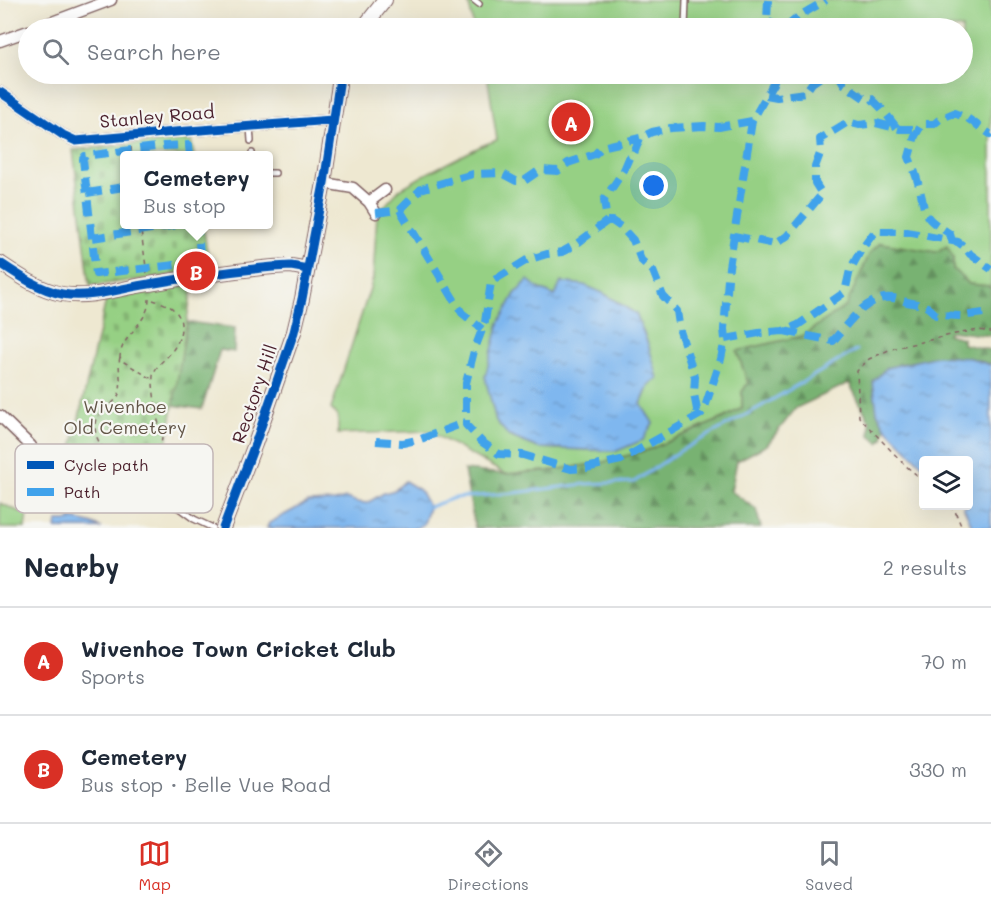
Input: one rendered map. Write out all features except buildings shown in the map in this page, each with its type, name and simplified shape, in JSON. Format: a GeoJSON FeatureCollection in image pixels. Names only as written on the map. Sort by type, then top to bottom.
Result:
{"type":"FeatureCollection","features":[{"type":"Feature","properties":{"kind":"street"},"geometry":{"type":"LineString","coordinates":[[63,18],[111,0]]}},
{"type":"Feature","properties":{"kind":"street"},"geometry":{"type":"LineString","coordinates":[[371,18],[385,0]]}},
{"type":"Feature","properties":{"kind":"street"},"geometry":{"type":"LineString","coordinates":[[0,41],[18,35]]}},
{"type":"Feature","properties":{"kind":"street","name":"Rectory Hill"},"geometry":{"type":"LineString","coordinates":[[223,528],[294,332],[324,183],[339,84]]}},
{"type":"Feature","properties":{"kind":"street","name":"Stanley Road"},"geometry":{"type":"LineString","coordinates":[[0,92],[63,135],[76,141],[332,120]]}},
{"type":"Feature","properties":{"kind":"street"},"geometry":{"type":"LineString","coordinates":[[324,183],[353,188],[369,202],[376,213]]}},
{"type":"Feature","properties":{"kind":"street"},"geometry":{"type":"LineString","coordinates":[[369,202],[385,190]]}},
{"type":"Feature","properties":{"kind":"street"},"geometry":{"type":"LineString","coordinates":[[0,263],[34,283],[60,294],[87,295],[273,267],[291,266],[308,269]]}},
{"type":"Feature","properties":{"kind":"street"},"geometry":{"type":"LineString","coordinates":[[0,416],[23,444]]}},
{"type":"Feature","properties":{"kind":"lane"},"geometry":{"type":"LineString","coordinates":[[685,18],[686,0]]}},
{"type":"Feature","properties":{"kind":"lane"},"geometry":{"type":"LineString","coordinates":[[250,126],[251,141]]}},
{"type":"Feature","properties":{"kind":"lane"},"geometry":{"type":"LineString","coordinates":[[186,513],[213,528]]}},
{"type":"Feature","properties":{"kind":"path"},"geometry":{"type":"LineString","coordinates":[[100,444],[94,428],[96,418],[118,394],[121,347],[142,320],[149,306],[150,290],[141,229]]}},
{"type":"Feature","properties":{"kind":"path"},"geometry":{"type":"LineString","coordinates":[[149,298],[175,310],[182,330],[179,341],[172,352],[157,367],[153,380],[155,408],[162,434],[161,444]]}},
{"type":"Feature","properties":{"kind":"path"},"geometry":{"type":"LineString","coordinates":[[919,477],[859,417],[857,370],[869,359],[891,350],[979,330],[991,333]]}},
{"type":"Feature","properties":{"kind":"path"},"geometry":{"type":"LineString","coordinates":[[120,357],[124,362],[153,380]]}},
{"type":"Feature","properties":{"kind":"path"},"geometry":{"type":"LineString","coordinates":[[954,510],[962,528]]}},
{"type":"Feature","properties":{"kind":"green space"},"geometry":{"type":"Polygon","coordinates":[[[468,0],[991,0],[991,288],[969,284],[953,269],[953,257],[880,243],[846,306],[802,336],[737,351],[748,383],[742,392],[742,408],[648,450],[601,463],[505,474],[429,431],[338,434],[338,416],[331,409],[373,279],[377,214],[400,189],[481,146],[497,140],[489,84],[973,84],[973,18],[472,18],[468,0]],[[538,288],[515,294],[509,306],[485,377],[538,448],[617,451],[649,385],[657,378],[648,344],[636,314],[603,293],[555,296],[538,288]]]}},
{"type":"Feature","properties":{"kind":"green space"},"geometry":{"type":"Polygon","coordinates":[[[191,139],[193,151],[120,151],[120,229],[204,229],[210,270],[90,286],[73,150],[191,139]]]}},
{"type":"Feature","properties":{"kind":"green space"},"geometry":{"type":"Polygon","coordinates":[[[880,243],[936,252],[947,246],[953,257],[953,269],[969,284],[991,288],[991,336],[950,331],[947,334],[963,338],[963,344],[991,350],[991,365],[971,358],[901,364],[877,412],[885,427],[883,439],[879,443],[870,435],[870,422],[849,383],[796,408],[767,445],[737,461],[731,491],[756,509],[761,528],[475,528],[464,470],[505,474],[600,463],[648,450],[742,408],[742,392],[748,383],[737,351],[802,336],[846,306],[870,253],[880,243]]]}},
{"type":"Feature","properties":{"kind":"green space","name":"Wivenhoe Old Cemetery"},"geometry":{"type":"Polygon","coordinates":[[[193,283],[167,444],[73,444],[107,296],[193,283]]]}},
{"type":"Feature","properties":{"kind":"green space"},"geometry":{"type":"Polygon","coordinates":[[[187,322],[235,328],[234,352],[220,350],[202,409],[173,405],[187,322]]]}},
{"type":"Feature","properties":{"kind":"green space"},"geometry":{"type":"Polygon","coordinates":[[[0,503],[15,510],[15,513],[27,515],[25,528],[0,528],[0,503]]]}},
{"type":"Feature","properties":{"kind":"water"},"geometry":{"type":"Polygon","coordinates":[[[528,280],[555,296],[561,282],[584,285],[603,293],[636,314],[658,378],[649,385],[641,404],[653,423],[643,440],[617,451],[538,448],[509,436],[496,421],[485,377],[499,323],[515,294],[528,280]]]}},
{"type":"Feature","properties":{"kind":"water"},"geometry":{"type":"Polygon","coordinates":[[[937,356],[971,358],[991,365],[991,528],[973,528],[965,510],[973,510],[973,456],[919,456],[919,462],[885,427],[877,412],[873,382],[886,368],[937,356]]]}},
{"type":"Feature","properties":{"kind":"water"},"geometry":{"type":"Polygon","coordinates":[[[405,481],[420,490],[429,507],[424,524],[417,528],[267,528],[269,523],[308,502],[335,501],[346,498],[367,503],[384,493],[395,490],[405,481]]]}},
{"type":"Feature","properties":{"kind":"water"},"geometry":{"type":"Polygon","coordinates":[[[72,519],[102,528],[56,528],[57,521],[72,519]]]}},
{"type":"Feature","properties":{"kind":"waterway"},"geometry":{"type":"LineString","coordinates":[[429,507],[454,498],[584,484],[634,482],[680,451],[857,350]]}},
{"type":"Feature","properties":{"kind":"marked path"},"geometry":{"type":"LineString","coordinates":[[767,18],[768,0]]}},
{"type":"Feature","properties":{"kind":"marked path"},"geometry":{"type":"LineString","coordinates":[[797,18],[826,0]]}},
{"type":"Feature","properties":{"kind":"marked path"},"geometry":{"type":"LineString","coordinates":[[752,121],[773,84]]}},
{"type":"Feature","properties":{"kind":"marked path"},"geometry":{"type":"LineString","coordinates":[[766,95],[777,97],[805,93],[811,84]]}},
{"type":"Feature","properties":{"kind":"marked path"},"geometry":{"type":"LineString","coordinates":[[844,84],[864,98],[872,99],[897,128]]}},
{"type":"Feature","properties":{"kind":"marked path"},"geometry":{"type":"LineString","coordinates":[[952,241],[950,234],[932,221],[925,211],[909,157],[915,136],[922,124],[934,124],[954,113],[991,133]]}},
{"type":"Feature","properties":{"kind":"marked path"},"geometry":{"type":"LineString","coordinates":[[752,121],[729,267],[725,339],[721,359],[701,414],[621,460],[586,468],[571,469],[523,455],[499,454],[482,442],[466,425],[466,383],[474,351],[485,322],[491,282],[527,260],[562,252],[607,221],[604,200],[624,170],[629,158],[633,156],[640,138],[652,132],[671,128],[719,127],[752,121]]}},
{"type":"Feature","properties":{"kind":"marked path"},"geometry":{"type":"LineString","coordinates":[[734,236],[775,244],[787,236],[822,194],[815,183],[815,167],[821,151],[820,139],[848,122],[859,125],[876,123],[900,129],[919,129]]}},
{"type":"Feature","properties":{"kind":"marked path"},"geometry":{"type":"LineString","coordinates":[[400,210],[421,189],[473,174],[501,173],[516,181],[524,181],[540,170],[558,171],[568,163],[595,154],[602,147],[640,138]]}},
{"type":"Feature","properties":{"kind":"marked path"},"geometry":{"type":"LineString","coordinates":[[124,151],[189,145],[190,151]]}},
{"type":"Feature","properties":{"kind":"marked path"},"geometry":{"type":"LineString","coordinates":[[120,152],[85,156],[83,159],[96,274],[201,262],[198,229]]}},
{"type":"Feature","properties":{"kind":"marked path"},"geometry":{"type":"LineString","coordinates":[[87,193],[120,188]]}},
{"type":"Feature","properties":{"kind":"marked path"},"geometry":{"type":"LineString","coordinates":[[376,213],[400,210],[462,313],[482,329]]}},
{"type":"Feature","properties":{"kind":"marked path"},"geometry":{"type":"LineString","coordinates":[[607,221],[612,221],[621,227],[633,240],[641,260],[653,271],[663,296],[677,311],[680,331],[695,377],[694,394],[698,415]]}},
{"type":"Feature","properties":{"kind":"marked path"},"geometry":{"type":"LineString","coordinates":[[92,238],[151,229]]}},
{"type":"Feature","properties":{"kind":"marked path"},"geometry":{"type":"LineString","coordinates":[[725,339],[783,331],[798,325],[845,292],[850,270],[875,231],[907,232],[958,242],[991,269]]}},
{"type":"Feature","properties":{"kind":"marked path"},"geometry":{"type":"LineString","coordinates":[[784,331],[833,341],[867,305],[884,298],[923,305],[936,315],[962,316],[991,312]]}},
{"type":"Feature","properties":{"kind":"marked path"},"geometry":{"type":"LineString","coordinates":[[376,441],[403,443],[421,439],[466,422]]}},
{"type":"Feature","properties":{"kind":"cycle path"},"geometry":{"type":"LineString","coordinates":[[223,528],[294,332],[324,183],[339,84]]}},
{"type":"Feature","properties":{"kind":"cycle path"},"geometry":{"type":"LineString","coordinates":[[0,92],[63,135],[76,141],[332,120]]}},
{"type":"Feature","properties":{"kind":"cycle path"},"geometry":{"type":"LineString","coordinates":[[0,263],[37,286],[73,295],[95,294],[180,279],[258,269],[291,266],[308,269]]}},
{"type":"Feature","properties":{"kind":"place","name":"Wivenhoe Town Cricket Club"},"geometry":{"type":"Point","coordinates":[571,122]}},
{"type":"Feature","properties":{"kind":"place","name":"Cemetery"},"geometry":{"type":"Point","coordinates":[196,271]}}]}
